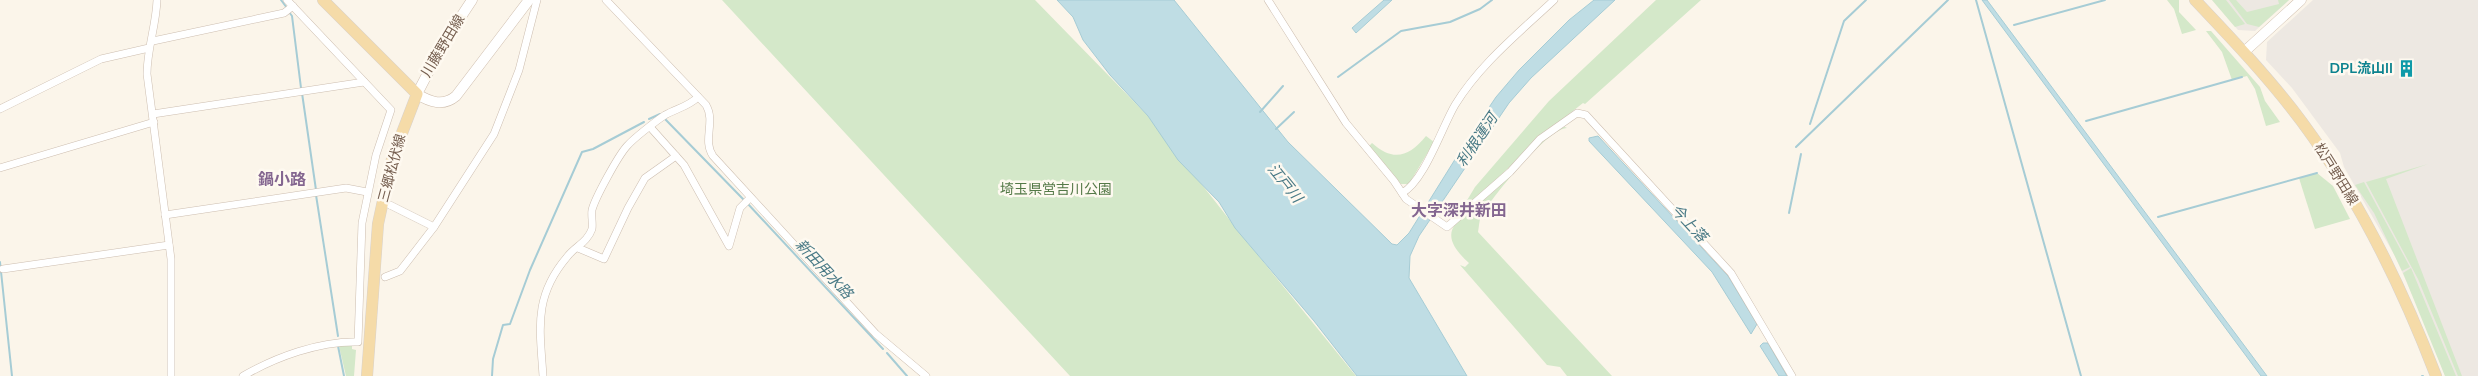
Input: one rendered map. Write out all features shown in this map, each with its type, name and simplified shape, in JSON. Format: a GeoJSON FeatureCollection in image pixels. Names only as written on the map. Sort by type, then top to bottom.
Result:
{"type":"FeatureCollection","features":[{"type":"Feature","properties":{"kind":"main road"},"geometry":{"type":"LineString","coordinates":[[323,0],[416,94]]}},
{"type":"Feature","properties":{"kind":"main road","name":"松戸野田線"},"geometry":{"type":"LineString","coordinates":[[2195,0],[2244,52],[2302,122],[2350,195],[2387,263],[2436,376]]}},
{"type":"Feature","properties":{"kind":"main road","name":"三郷松伏線"},"geometry":{"type":"LineString","coordinates":[[366,376],[378,224],[392,159],[416,94]]}},
{"type":"Feature","properties":{"kind":"street"},"geometry":{"type":"LineString","coordinates":[[157,0],[147,74],[169,245],[171,376]]}},
{"type":"Feature","properties":{"kind":"street"},"geometry":{"type":"LineString","coordinates":[[243,376],[273,361],[294,354],[332,343],[358,342],[359,273],[367,194],[376,155],[391,110],[287,0]]}},
{"type":"Feature","properties":{"kind":"street","name":"川藤野田線"},"geometry":{"type":"LineString","coordinates":[[416,94],[430,67],[472,0]]}},
{"type":"Feature","properties":{"kind":"street"},"geometry":{"type":"LineString","coordinates":[[416,94],[437,103],[450,102],[529,0]]}},
{"type":"Feature","properties":{"kind":"street"},"geometry":{"type":"LineString","coordinates":[[385,277],[400,271],[434,227],[476,164],[499,124],[519,70],[537,0]]}},
{"type":"Feature","properties":{"kind":"street"},"geometry":{"type":"LineString","coordinates":[[606,0],[710,112],[707,141],[710,152],[750,198],[889,347],[926,376]]}},
{"type":"Feature","properties":{"kind":"street"},"geometry":{"type":"LineString","coordinates":[[1268,0],[1334,106],[1411,203],[1441,223],[1450,226],[1510,172],[1540,139],[1572,116],[1582,113],[1731,273],[1792,376]]}},
{"type":"Feature","properties":{"kind":"street"},"geometry":{"type":"LineString","coordinates":[[1402,193],[1410,188],[1423,169],[1465,90],[1490,60],[1554,0]]}},
{"type":"Feature","properties":{"kind":"street"},"geometry":{"type":"LineString","coordinates":[[2244,52],[2301,0]]}},
{"type":"Feature","properties":{"kind":"street"},"geometry":{"type":"LineString","coordinates":[[152,41],[284,14],[293,6]]}},
{"type":"Feature","properties":{"kind":"street"},"geometry":{"type":"LineString","coordinates":[[0,109],[102,59],[149,48]]}},
{"type":"Feature","properties":{"kind":"street"},"geometry":{"type":"LineString","coordinates":[[0,168],[153,118],[364,82]]}},
{"type":"Feature","properties":{"kind":"street"},"geometry":{"type":"LineString","coordinates":[[543,376],[539,329],[541,306],[557,270],[567,256],[578,248],[592,229],[592,211],[595,202],[624,150],[666,115],[685,108],[698,97]]}},
{"type":"Feature","properties":{"kind":"street"},"geometry":{"type":"LineString","coordinates":[[651,128],[676,156],[729,246],[740,208],[750,198]]}},
{"type":"Feature","properties":{"kind":"street"},"geometry":{"type":"LineString","coordinates":[[578,248],[604,259],[628,208],[645,178],[676,156]]}},
{"type":"Feature","properties":{"kind":"street"},"geometry":{"type":"LineString","coordinates":[[165,215],[346,188],[367,194],[374,199]]}},
{"type":"Feature","properties":{"kind":"street"},"geometry":{"type":"LineString","coordinates":[[390,205],[434,227]]}},
{"type":"Feature","properties":{"kind":"street"},"geometry":{"type":"LineString","coordinates":[[3,270],[169,245]]}},
{"type":"Feature","properties":{"kind":"shaded area"},"geometry":{"type":"Polygon","coordinates":[[[2212,0],[2289,0],[2255,31],[2238,30],[2212,0]]]}},
{"type":"Feature","properties":{"kind":"shaded area"},"geometry":{"type":"Polygon","coordinates":[[[2313,0],[2478,0],[2478,376],[2445,376],[2424,321],[2395,256],[2344,167],[2340,153],[2292,88],[2266,60],[2267,42],[2313,0]]]}},
{"type":"Feature","properties":{"kind":"green space","name":"埼玉県営吉川公園"},"geometry":{"type":"Polygon","coordinates":[[[722,0],[1035,0],[1148,116],[1356,376],[1070,376],[722,0]]]}},
{"type":"Feature","properties":{"kind":"green space"},"geometry":{"type":"Polygon","coordinates":[[[1656,0],[1701,0],[1585,104],[1583,103],[1552,129],[1460,212],[1475,187],[1549,101],[1656,0]]]}},
{"type":"Feature","properties":{"kind":"green space"},"geometry":{"type":"Polygon","coordinates":[[[2167,0],[2179,0],[2179,12],[2196,30],[2182,34],[2174,9],[2167,0]]]}},
{"type":"Feature","properties":{"kind":"green space"},"geometry":{"type":"Polygon","coordinates":[[[2212,0],[2226,0],[2245,24],[2235,27],[2212,0]]]}},
{"type":"Feature","properties":{"kind":"green space"},"geometry":{"type":"Polygon","coordinates":[[[2229,0],[2236,0],[2247,12],[2279,4],[2278,0],[2289,0],[2259,27],[2247,24],[2229,0]]]}},
{"type":"Feature","properties":{"kind":"green space"},"geometry":{"type":"Polygon","coordinates":[[[2206,31],[2211,31],[2260,87],[2265,101],[2280,122],[2266,126],[2255,89],[2247,76],[2232,80],[2222,52],[2206,31]]]}},
{"type":"Feature","properties":{"kind":"green space"},"geometry":{"type":"Polygon","coordinates":[[[1563,126],[1567,128],[1558,131],[1534,151],[1496,195],[1481,216],[1478,232],[1612,376],[1567,376],[1560,367],[1547,365],[1460,265],[1465,267],[1469,263],[1456,249],[1451,234],[1456,223],[1542,141],[1563,126]]]}},
{"type":"Feature","properties":{"kind":"green space"},"geometry":{"type":"Polygon","coordinates":[[[1426,136],[1434,142],[1409,184],[1401,184],[1369,146],[1372,143],[1387,153],[1400,154],[1413,149],[1426,136]]]}},
{"type":"Feature","properties":{"kind":"green space"},"geometry":{"type":"Polygon","coordinates":[[[2428,164],[2386,179],[2462,376],[2458,376],[2418,279],[2366,182],[2428,164]]]}},
{"type":"Feature","properties":{"kind":"green space"},"geometry":{"type":"Polygon","coordinates":[[[2317,173],[2333,186],[2350,219],[2315,229],[2299,178],[2317,173]]]}},
{"type":"Feature","properties":{"kind":"green space"},"geometry":{"type":"Polygon","coordinates":[[[2364,182],[2410,267],[2402,271],[2374,213],[2355,185],[2364,182]]]}},
{"type":"Feature","properties":{"kind":"green space"},"geometry":{"type":"Polygon","coordinates":[[[2411,268],[2456,376],[2445,376],[2403,273],[2411,268]]]}},
{"type":"Feature","properties":{"kind":"green space"},"geometry":{"type":"Polygon","coordinates":[[[339,346],[352,346],[352,349],[356,350],[354,376],[346,376],[339,346]]]}},
{"type":"Feature","properties":{"kind":"water"},"geometry":{"type":"Polygon","coordinates":[[[1057,0],[1174,0],[1288,142],[1392,244],[1397,245],[1409,233],[1496,97],[1519,70],[1569,20],[1594,0],[1615,0],[1531,78],[1509,103],[1419,236],[1410,256],[1409,278],[1467,376],[1357,376],[1314,321],[1235,228],[1219,202],[1178,160],[1148,116],[1110,75],[1083,40],[1073,17],[1057,0]]]}},
{"type":"Feature","properties":{"kind":"water"},"geometry":{"type":"Polygon","coordinates":[[[1384,0],[1392,0],[1356,33],[1352,28],[1384,0]]]}},
{"type":"Feature","properties":{"kind":"water"},"geometry":{"type":"Polygon","coordinates":[[[1982,0],[1987,0],[2267,376],[2261,376],[1982,0]]]}},
{"type":"Feature","properties":{"kind":"water"},"geometry":{"type":"Polygon","coordinates":[[[1598,136],[1728,276],[1757,324],[1751,334],[1712,272],[1589,141],[1589,138],[1598,136]]]}},
{"type":"Feature","properties":{"kind":"water"},"geometry":{"type":"Polygon","coordinates":[[[1763,343],[1768,343],[1787,376],[1779,376],[1760,346],[1763,343]]]}},
{"type":"Feature","properties":{"kind":"waterway"},"geometry":{"type":"LineString","coordinates":[[281,0],[287,8]]}},
{"type":"Feature","properties":{"kind":"waterway"},"geometry":{"type":"LineString","coordinates":[[1338,77],[1401,31],[1450,22],[1480,9],[1492,0]]}},
{"type":"Feature","properties":{"kind":"waterway"},"geometry":{"type":"LineString","coordinates":[[1810,124],[1844,21],[1866,0]]}},
{"type":"Feature","properties":{"kind":"waterway"},"geometry":{"type":"LineString","coordinates":[[1796,147],[1948,0]]}},
{"type":"Feature","properties":{"kind":"waterway"},"geometry":{"type":"LineString","coordinates":[[1976,0],[2081,376]]}},
{"type":"Feature","properties":{"kind":"waterway"},"geometry":{"type":"LineString","coordinates":[[2014,25],[2105,0]]}},
{"type":"Feature","properties":{"kind":"waterway"},"geometry":{"type":"LineString","coordinates":[[289,12],[292,16],[301,88]]}},
{"type":"Feature","properties":{"kind":"waterway"},"geometry":{"type":"LineString","coordinates":[[2086,121],[2242,77]]}},
{"type":"Feature","properties":{"kind":"waterway"},"geometry":{"type":"LineString","coordinates":[[1260,112],[1283,86]]}},
{"type":"Feature","properties":{"kind":"waterway"},"geometry":{"type":"LineString","coordinates":[[302,93],[316,190]]}},
{"type":"Feature","properties":{"kind":"waterway"},"geometry":{"type":"LineString","coordinates":[[1276,129],[1294,112]]}},
{"type":"Feature","properties":{"kind":"waterway"},"geometry":{"type":"LineString","coordinates":[[649,119],[660,114]]}},
{"type":"Feature","properties":{"kind":"waterway","name":"新田用水路"},"geometry":{"type":"LineString","coordinates":[[665,119],[743,199]]}},
{"type":"Feature","properties":{"kind":"waterway"},"geometry":{"type":"LineString","coordinates":[[492,376],[493,359],[503,325],[510,324],[530,270],[582,152],[593,149],[644,122]]}},
{"type":"Feature","properties":{"kind":"waterway"},"geometry":{"type":"LineString","coordinates":[[1789,213],[1801,154]]}},
{"type":"Feature","properties":{"kind":"waterway"},"geometry":{"type":"LineString","coordinates":[[2158,217],[2317,173]]}},
{"type":"Feature","properties":{"kind":"waterway"},"geometry":{"type":"LineString","coordinates":[[316,195],[338,336]]}},
{"type":"Feature","properties":{"kind":"waterway","name":"新田用水路"},"geometry":{"type":"LineString","coordinates":[[748,204],[883,349]]}},
{"type":"Feature","properties":{"kind":"waterway"},"geometry":{"type":"LineString","coordinates":[[0,262],[12,376]]}},
{"type":"Feature","properties":{"kind":"waterway"},"geometry":{"type":"LineString","coordinates":[[338,346],[344,376]]}},
{"type":"Feature","properties":{"kind":"waterway","name":"新田用水路"},"geometry":{"type":"LineString","coordinates":[[887,353],[907,376]]}},
{"type":"Feature","properties":{"kind":"place","name":"DPL流山II"},"geometry":{"type":"Point","coordinates":[2407,68]}},
{"type":"Feature","properties":{"kind":"district","name":"鍋小路"},"geometry":{"type":"Point","coordinates":[282,180]}},
{"type":"Feature","properties":{"kind":"district","name":"大字深井新田"},"geometry":{"type":"Point","coordinates":[1459,211]}},
{"type":"Feature","properties":{"kind":"water label","name":"利根運河"},"geometry":{"type":"Point","coordinates":[1477,140]}},
{"type":"Feature","properties":{"kind":"water label","name":"江戸川"},"geometry":{"type":"Point","coordinates":[1285,183]}},
{"type":"Feature","properties":{"kind":"water label","name":"今上落"},"geometry":{"type":"Point","coordinates":[1689,223]}}]}
